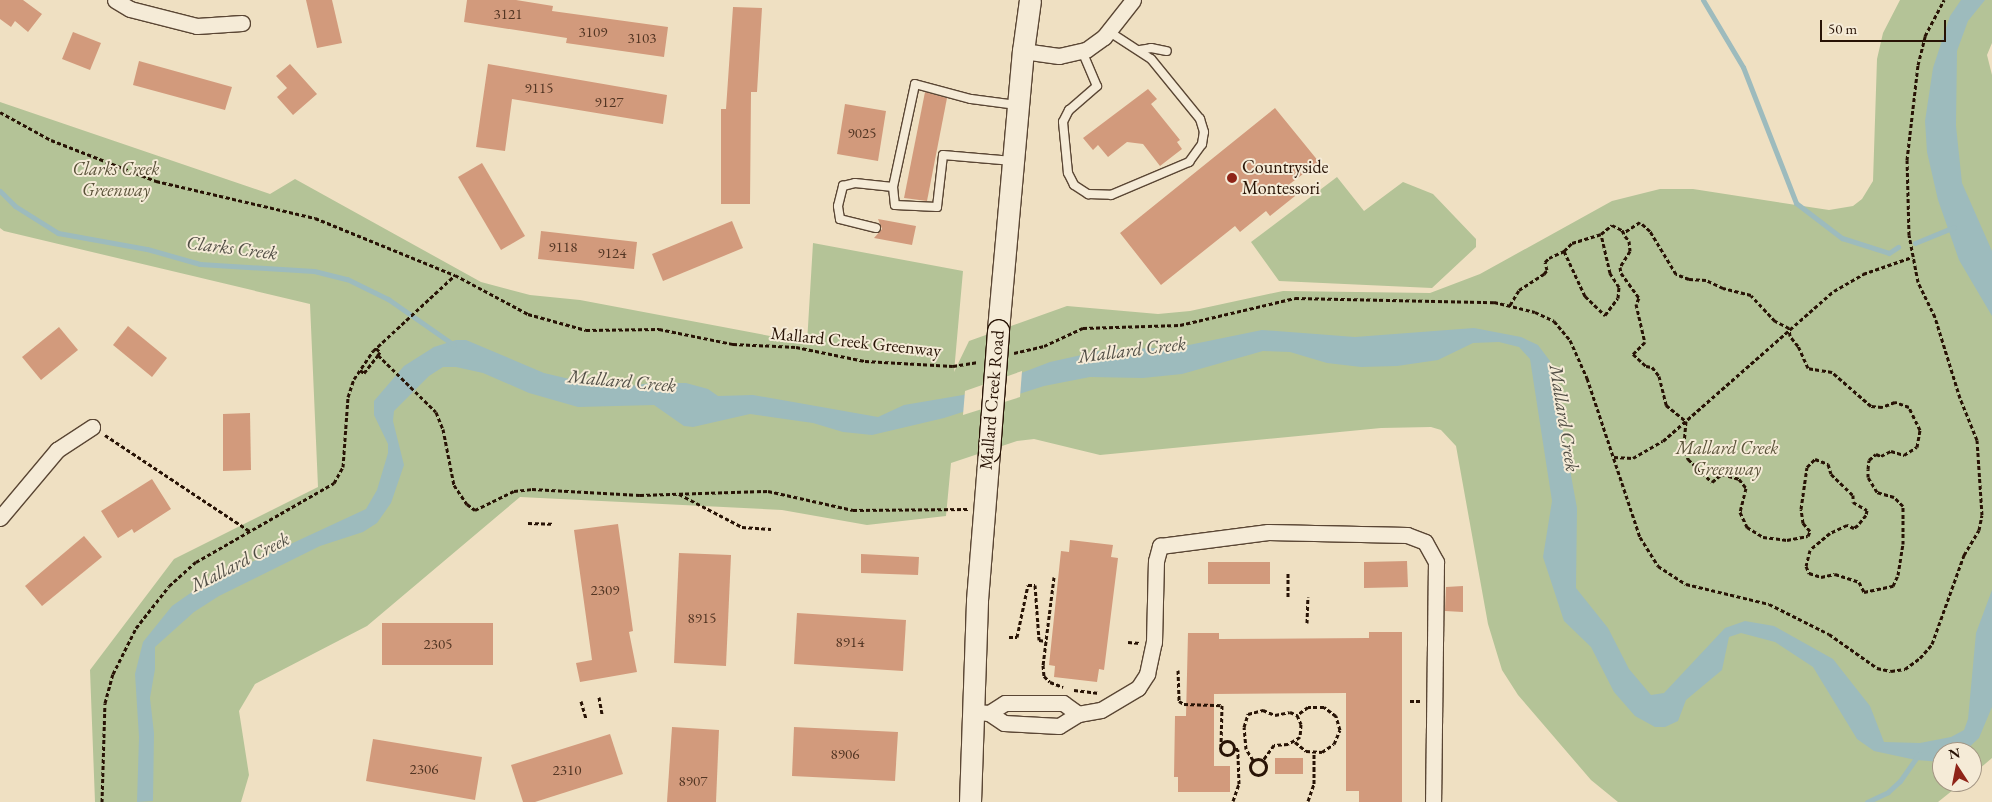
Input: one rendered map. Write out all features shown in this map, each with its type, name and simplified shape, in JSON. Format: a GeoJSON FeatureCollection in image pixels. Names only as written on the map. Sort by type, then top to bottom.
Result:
{"type":"FeatureCollection","features":[{"type":"Feature","properties":{"kind":"main road","name":"Mallard Creek Road"},"geometry":{"type":"LineString","coordinates":[[970,802],[982,713],[977,600],[988,451],[1018,105],[1030,0]]}},
{"type":"Feature","properties":{"kind":"street"},"geometry":{"type":"LineString","coordinates":[[115,0],[130,9],[197,26],[242,23]]}},
{"type":"Feature","properties":{"kind":"street"},"geometry":{"type":"LineString","coordinates":[[1023,52],[1059,56],[1082,52],[1108,31],[1133,0]]}},
{"type":"Feature","properties":{"kind":"street"},"geometry":{"type":"LineString","coordinates":[[0,518],[57,450],[92,427]]}},
{"type":"Feature","properties":{"kind":"street"},"geometry":{"type":"LineString","coordinates":[[982,713],[1004,723],[1059,726],[1078,714],[1101,710],[1138,688],[1147,674],[1154,642],[1156,561],[1160,546],[1268,532],[1406,535],[1425,542],[1436,562],[1433,802]]}},
{"type":"Feature","properties":{"kind":"street"},"geometry":{"type":"LineString","coordinates":[[982,713],[1005,703],[1063,703],[1078,714]]}},
{"type":"Feature","properties":{"kind":"lane"},"geometry":{"type":"LineString","coordinates":[[1082,52],[1097,86],[1066,114],[1062,122],[1063,142],[1071,181],[1088,194],[1101,196],[1128,189],[1184,166],[1194,157],[1202,144],[1204,127],[1200,119],[1151,59],[1140,50],[1108,31]]}},
{"type":"Feature","properties":{"kind":"lane"},"geometry":{"type":"LineString","coordinates":[[1140,50],[1151,48],[1167,50]]}},
{"type":"Feature","properties":{"kind":"lane"},"geometry":{"type":"LineString","coordinates":[[1013,161],[943,155],[937,207],[894,205],[893,187],[915,84],[971,99],[1018,105]]}},
{"type":"Feature","properties":{"kind":"lane"},"geometry":{"type":"LineString","coordinates":[[876,228],[840,219],[838,206],[843,186],[855,183],[893,187]]}},
{"type":"Feature","properties":{"kind":"path"},"geometry":{"type":"LineString","coordinates":[[1012,354],[1044,346],[1074,330],[1088,327],[1180,325],[1295,298],[1510,305],[1554,321],[1565,332],[1587,378],[1640,537],[1653,561],[1674,579],[1769,604],[1829,634],[1884,670],[1899,671],[1912,664],[1932,644],[1964,555],[1979,530],[1982,515],[1977,440],[1960,398],[1935,317],[1918,282],[1912,257],[1907,197],[1910,131],[1925,36],[1944,0]]}},
{"type":"Feature","properties":{"kind":"path"},"geometry":{"type":"LineString","coordinates":[[0,112],[51,140],[156,181],[315,218],[455,275],[376,348],[360,370],[348,397],[344,461],[337,478],[251,532],[205,556],[183,572],[146,615],[126,645],[109,685],[103,715],[102,802]]}},
{"type":"Feature","properties":{"kind":"path"},"geometry":{"type":"LineString","coordinates":[[1623,233],[1640,222],[1650,231],[1676,274],[1689,280],[1706,280],[1723,288],[1751,295],[1774,321],[1789,328]]}},
{"type":"Feature","properties":{"kind":"path"},"geometry":{"type":"LineString","coordinates":[[1510,305],[1519,290],[1544,274],[1547,270],[1545,262],[1549,258],[1564,251],[1572,243],[1601,234],[1612,225],[1623,233],[1630,251],[1620,267],[1621,273],[1639,298],[1636,304],[1645,342],[1633,354],[1646,366],[1652,367],[1658,376],[1666,405],[1686,421]]}},
{"type":"Feature","properties":{"kind":"path"},"geometry":{"type":"LineString","coordinates":[[1564,251],[1586,296],[1604,315],[1618,298],[1619,287],[1610,273],[1601,234]]}},
{"type":"Feature","properties":{"kind":"path"},"geometry":{"type":"LineString","coordinates":[[1614,457],[1633,458],[1663,441],[1789,328],[1834,291],[1863,274],[1912,257]]}},
{"type":"Feature","properties":{"kind":"path","name":"Mallard Creek Greenway"},"geometry":{"type":"LineString","coordinates":[[455,275],[528,314],[586,330],[659,329],[733,344],[796,347],[865,361],[953,366],[984,360]]}},
{"type":"Feature","properties":{"kind":"path"},"geometry":{"type":"LineString","coordinates":[[1686,421],[1684,445],[1688,459],[1712,482],[1722,474],[1739,479],[1746,488],[1741,498],[1742,519],[1751,530],[1763,537],[1794,540],[1808,536],[1810,531],[1803,523],[1801,509],[1807,467],[1815,459],[1828,464],[1831,474],[1853,495],[1852,502],[1867,510],[1866,515],[1854,528],[1847,525],[1830,533],[1810,550],[1806,566],[1809,573],[1821,577],[1835,574],[1859,582],[1864,592],[1893,586],[1898,576],[1903,544],[1903,506],[1894,497],[1877,492],[1868,477],[1869,460],[1876,454],[1881,456],[1891,450],[1904,455],[1915,450],[1921,438],[1916,416],[1902,402],[1870,406],[1832,372],[1808,368],[1798,346],[1790,336],[1789,328]]}},
{"type":"Feature","properties":{"kind":"path"},"geometry":{"type":"LineString","coordinates":[[360,370],[364,373],[378,355],[380,352],[376,348]]}},
{"type":"Feature","properties":{"kind":"path"},"geometry":{"type":"LineString","coordinates":[[378,355],[432,408],[442,423],[454,485],[473,509],[523,489],[678,494],[768,491],[861,511],[942,508],[984,510]]}},
{"type":"Feature","properties":{"kind":"path"},"geometry":{"type":"LineString","coordinates":[[92,427],[251,532]]}},
{"type":"Feature","properties":{"kind":"path"},"geometry":{"type":"LineString","coordinates":[[678,494],[742,527],[771,529]]}},
{"type":"Feature","properties":{"kind":"path"},"geometry":{"type":"LineString","coordinates":[[528,524],[552,524]]}},
{"type":"Feature","properties":{"kind":"path"},"geometry":{"type":"LineString","coordinates":[[1288,572],[1288,597]]}},
{"type":"Feature","properties":{"kind":"path"},"geometry":{"type":"LineString","coordinates":[[1054,577],[1042,665],[1044,676],[1050,682],[1086,694],[1108,689]]}},
{"type":"Feature","properties":{"kind":"path"},"geometry":{"type":"LineString","coordinates":[[1009,637],[1017,638],[1028,586],[1034,586],[1039,640],[1046,641]]}},
{"type":"Feature","properties":{"kind":"path"},"geometry":{"type":"LineString","coordinates":[[1307,623],[1308,597]]}},
{"type":"Feature","properties":{"kind":"path"},"geometry":{"type":"LineString","coordinates":[[1178,670],[1179,701],[1184,704],[1222,705],[1221,746],[1226,755],[1236,749],[1246,749]]}},
{"type":"Feature","properties":{"kind":"path"},"geometry":{"type":"LineString","coordinates":[[599,697],[602,714]]}},
{"type":"Feature","properties":{"kind":"path"},"geometry":{"type":"LineString","coordinates":[[581,701],[586,718]]}},
{"type":"Feature","properties":{"kind":"path"},"geometry":{"type":"LineString","coordinates":[[1316,706],[1336,716],[1338,737],[1329,749],[1314,752],[1295,742],[1274,745],[1263,760],[1265,770],[1256,775],[1250,767],[1252,760],[1246,749],[1244,727],[1248,714],[1263,710],[1275,715],[1290,712],[1297,715],[1316,706]]}},
{"type":"Feature","properties":{"kind":"path"},"geometry":{"type":"LineString","coordinates":[[1295,742],[1302,732],[1297,715]]}},
{"type":"Feature","properties":{"kind":"path"},"geometry":{"type":"LineString","coordinates":[[1221,746],[1228,742],[1236,749],[1239,784],[1233,801]]}},
{"type":"Feature","properties":{"kind":"path"},"geometry":{"type":"LineString","coordinates":[[1308,801],[1314,784],[1314,752]]}},
{"type":"Feature","properties":{"kind":"path"},"geometry":{"type":"LineString","coordinates":[[1252,760],[1263,760]]}},
{"type":"Feature","properties":{"kind":"green space","name":"Mallard Creek Greenway"},"geometry":{"type":"Polygon","coordinates":[[[1900,0],[1992,0],[1992,43],[1987,55],[1992,75],[1992,758],[1982,766],[1982,742],[1932,742],[1932,792],[1950,792],[1938,802],[1618,802],[1591,780],[1518,695],[1502,670],[1488,624],[1456,446],[1441,430],[1431,427],[1381,428],[1100,455],[1034,439],[1017,441],[951,463],[946,516],[867,525],[782,510],[520,497],[367,626],[255,684],[239,711],[249,775],[241,802],[95,802],[90,670],[174,559],[318,487],[310,304],[4,231],[0,228],[0,102],[270,194],[295,179],[481,282],[530,295],[580,300],[807,343],[813,243],[963,271],[954,372],[969,341],[1067,306],[1158,314],[1190,311],[1283,291],[1430,293],[1480,274],[1612,201],[1660,189],[1693,189],[1829,210],[1853,206],[1862,199],[1873,181],[1877,59],[1883,33],[1900,0]]]}},
{"type":"Feature","properties":{"kind":"green space"},"geometry":{"type":"Polygon","coordinates":[[[1337,177],[1364,211],[1403,182],[1433,194],[1476,239],[1476,247],[1432,288],[1279,281],[1251,242],[1337,177]]]}},
{"type":"Feature","properties":{"kind":"water"},"geometry":{"type":"Polygon","coordinates":[[[1961,0],[1985,0],[1968,21],[1957,51],[1956,126],[1962,183],[1992,251],[1992,316],[1959,260],[1938,200],[1927,152],[1925,121],[1933,68],[1950,16],[1961,0]]]}},
{"type":"Feature","properties":{"kind":"water","name":"Mallard Creek"},"geometry":{"type":"Polygon","coordinates":[[[1474,328],[1521,337],[1538,345],[1550,361],[1577,508],[1576,588],[1608,628],[1629,669],[1651,695],[1664,693],[1725,628],[1745,621],[1774,626],[1833,659],[1870,706],[1884,742],[1920,743],[1951,737],[1964,730],[1968,719],[1976,633],[1992,590],[1992,707],[1979,738],[1975,742],[1932,742],[1932,761],[1916,760],[1874,751],[1857,739],[1813,667],[1775,642],[1741,633],[1729,637],[1722,670],[1686,700],[1678,721],[1665,727],[1655,727],[1635,716],[1614,692],[1591,647],[1564,621],[1543,557],[1552,501],[1530,359],[1519,347],[1499,342],[1473,343],[1438,360],[1397,366],[1361,367],[1327,363],[1290,352],[1263,351],[1182,374],[1143,378],[1090,377],[1044,386],[944,418],[872,435],[843,432],[813,423],[750,414],[693,427],[684,426],[654,405],[578,407],[529,393],[483,373],[456,367],[443,367],[429,376],[394,411],[393,421],[404,465],[391,503],[377,523],[363,532],[320,546],[219,596],[194,612],[155,647],[155,669],[150,698],[154,733],[153,801],[137,802],[139,737],[135,674],[143,642],[172,606],[202,585],[366,509],[377,490],[388,453],[388,444],[374,415],[374,401],[404,366],[434,347],[456,340],[466,340],[544,373],[595,385],[623,387],[651,383],[686,383],[708,389],[718,396],[753,395],[878,417],[904,405],[963,395],[1050,362],[1104,350],[1179,347],[1262,330],[1355,337],[1474,328]]]}},
{"type":"Feature","properties":{"kind":"pier"},"geometry":{"type":"Polygon","coordinates":[[[1022,371],[1020,397],[963,415],[965,391],[1022,371]]]}},
{"type":"Feature","properties":{"kind":"building"},"geometry":{"type":"Polygon","coordinates":[[[0,0],[23,0],[42,14],[28,32],[15,21],[11,27],[0,19],[0,0]]]}},
{"type":"Feature","properties":{"kind":"building"},"geometry":{"type":"Polygon","coordinates":[[[306,0],[332,0],[342,43],[317,48],[306,0]]]}},
{"type":"Feature","properties":{"kind":"building"},"geometry":{"type":"Polygon","coordinates":[[[467,0],[516,0],[553,6],[552,11],[668,27],[664,57],[566,43],[567,38],[464,22],[467,0]]]}},
{"type":"Feature","properties":{"kind":"building"},"geometry":{"type":"Polygon","coordinates":[[[733,7],[762,8],[757,92],[751,92],[750,204],[721,204],[721,109],[726,109],[733,7]]]}},
{"type":"Feature","properties":{"kind":"building"},"geometry":{"type":"Polygon","coordinates":[[[73,32],[101,43],[90,70],[62,59],[73,32]]]}},
{"type":"Feature","properties":{"kind":"building"},"geometry":{"type":"Polygon","coordinates":[[[139,61],[232,87],[225,110],[133,85],[139,61]]]}},
{"type":"Feature","properties":{"kind":"building"},"geometry":{"type":"Polygon","coordinates":[[[290,64],[317,94],[293,115],[277,97],[287,88],[276,76],[290,64]]]}},
{"type":"Feature","properties":{"kind":"building"},"geometry":{"type":"Polygon","coordinates":[[[488,64],[667,95],[663,124],[512,99],[505,151],[476,147],[488,64]]]}},
{"type":"Feature","properties":{"kind":"building"},"geometry":{"type":"Polygon","coordinates":[[[1148,89],[1157,99],[1151,104],[1180,140],[1177,142],[1182,149],[1160,166],[1143,144],[1127,142],[1108,157],[1098,145],[1093,150],[1083,138],[1148,89]]]}},
{"type":"Feature","properties":{"kind":"building"},"geometry":{"type":"Polygon","coordinates":[[[925,92],[947,98],[927,201],[904,198],[925,92]]]}},
{"type":"Feature","properties":{"kind":"building"},"geometry":{"type":"Polygon","coordinates":[[[845,104],[886,111],[878,161],[837,154],[845,104]]]}},
{"type":"Feature","properties":{"kind":"building"},"geometry":{"type":"Polygon","coordinates":[[[1275,108],[1319,162],[1287,186],[1295,196],[1270,216],[1266,211],[1240,232],[1235,226],[1161,285],[1120,233],[1275,108]]]}},
{"type":"Feature","properties":{"kind":"building"},"geometry":{"type":"Polygon","coordinates":[[[482,163],[525,236],[501,250],[458,177],[482,163]]]}},
{"type":"Feature","properties":{"kind":"building"},"geometry":{"type":"Polygon","coordinates":[[[878,219],[916,226],[912,245],[874,238],[882,229],[878,219]]]}},
{"type":"Feature","properties":{"kind":"building"},"geometry":{"type":"Polygon","coordinates":[[[732,221],[743,248],[663,281],[652,254],[732,221]]]}},
{"type":"Feature","properties":{"kind":"building"},"geometry":{"type":"Polygon","coordinates":[[[541,231],[637,242],[634,269],[538,259],[541,231]]]}},
{"type":"Feature","properties":{"kind":"building"},"geometry":{"type":"Polygon","coordinates":[[[128,326],[167,358],[152,377],[113,345],[128,326]]]}},
{"type":"Feature","properties":{"kind":"building"},"geometry":{"type":"Polygon","coordinates":[[[59,327],[78,350],[41,380],[22,357],[59,327]]]}},
{"type":"Feature","properties":{"kind":"building"},"geometry":{"type":"Polygon","coordinates":[[[250,413],[251,470],[223,471],[223,414],[250,413]]]}},
{"type":"Feature","properties":{"kind":"building"},"geometry":{"type":"Polygon","coordinates":[[[152,479],[171,509],[134,533],[132,529],[118,538],[101,511],[152,479]]]}},
{"type":"Feature","properties":{"kind":"building"},"geometry":{"type":"Polygon","coordinates":[[[618,524],[633,631],[629,632],[637,672],[580,682],[576,663],[592,660],[574,530],[618,524]]]}},
{"type":"Feature","properties":{"kind":"building"},"geometry":{"type":"Polygon","coordinates":[[[84,536],[102,557],[42,606],[25,586],[84,536]]]}},
{"type":"Feature","properties":{"kind":"building"},"geometry":{"type":"Polygon","coordinates":[[[1070,540],[1113,545],[1111,557],[1118,558],[1104,670],[1099,669],[1097,682],[1054,677],[1055,666],[1049,665],[1061,551],[1069,552],[1070,540]]]}},
{"type":"Feature","properties":{"kind":"building"},"geometry":{"type":"Polygon","coordinates":[[[679,553],[731,555],[726,666],[674,663],[679,553]]]}},
{"type":"Feature","properties":{"kind":"building"},"geometry":{"type":"Polygon","coordinates":[[[861,554],[919,557],[918,575],[861,573],[861,554]]]}},
{"type":"Feature","properties":{"kind":"building"},"geometry":{"type":"Polygon","coordinates":[[[1407,561],[1408,587],[1364,588],[1364,562],[1407,561]]]}},
{"type":"Feature","properties":{"kind":"building"},"geometry":{"type":"Polygon","coordinates":[[[1208,562],[1270,562],[1270,584],[1208,584],[1208,562]]]}},
{"type":"Feature","properties":{"kind":"building"},"geometry":{"type":"Polygon","coordinates":[[[1463,586],[1463,612],[1445,611],[1446,587],[1463,586]]]}},
{"type":"Feature","properties":{"kind":"building"},"geometry":{"type":"Polygon","coordinates":[[[797,613],[906,620],[903,671],[794,664],[797,613]]]}},
{"type":"Feature","properties":{"kind":"building"},"geometry":{"type":"Polygon","coordinates":[[[382,623],[493,623],[493,665],[382,665],[382,623]]]}},
{"type":"Feature","properties":{"kind":"building"},"geometry":{"type":"Polygon","coordinates":[[[1369,632],[1402,632],[1402,802],[1359,802],[1359,791],[1346,791],[1346,693],[1214,694],[1214,766],[1230,766],[1230,792],[1178,792],[1178,777],[1174,777],[1175,716],[1186,716],[1188,633],[1219,633],[1219,639],[1369,638],[1369,632]]]}},
{"type":"Feature","properties":{"kind":"building"},"geometry":{"type":"Polygon","coordinates":[[[672,727],[719,730],[716,802],[667,802],[672,727]]]}},
{"type":"Feature","properties":{"kind":"building"},"geometry":{"type":"Polygon","coordinates":[[[794,727],[898,732],[895,781],[792,776],[794,727]]]}},
{"type":"Feature","properties":{"kind":"building"},"geometry":{"type":"Polygon","coordinates":[[[610,734],[623,774],[535,802],[523,802],[511,765],[610,734]]]}},
{"type":"Feature","properties":{"kind":"building"},"geometry":{"type":"Polygon","coordinates":[[[373,739],[482,757],[475,800],[366,781],[373,739]]]}},
{"type":"Feature","properties":{"kind":"building"},"geometry":{"type":"Polygon","coordinates":[[[1275,758],[1303,758],[1303,774],[1275,774],[1275,758]]]}},
{"type":"Feature","properties":{"kind":"waterway"},"geometry":{"type":"LineString","coordinates":[[1703,0],[1743,67],[1796,203],[1842,238],[1889,253],[1898,247]]}},
{"type":"Feature","properties":{"kind":"waterway","name":"Clarks Creek"},"geometry":{"type":"LineString","coordinates":[[0,191],[15,206],[58,233],[147,249],[200,264],[314,271],[347,279],[388,299],[454,345]]}},
{"type":"Feature","properties":{"kind":"waterway"},"geometry":{"type":"LineString","coordinates":[[1915,243],[1954,227]]}},
{"type":"Feature","properties":{"kind":"waterway"},"geometry":{"type":"LineString","coordinates":[[1867,802],[1888,792],[1900,781],[1919,754]]}},
{"type":"Feature","properties":{"kind":"place","name":"Countryside Montessori"},"geometry":{"type":"Point","coordinates":[1232,178]}},
{"type":"Feature","properties":{"kind":"park label","name":"Clarks Creek Greenway"},"geometry":{"type":"Point","coordinates":[116,180]}}]}
